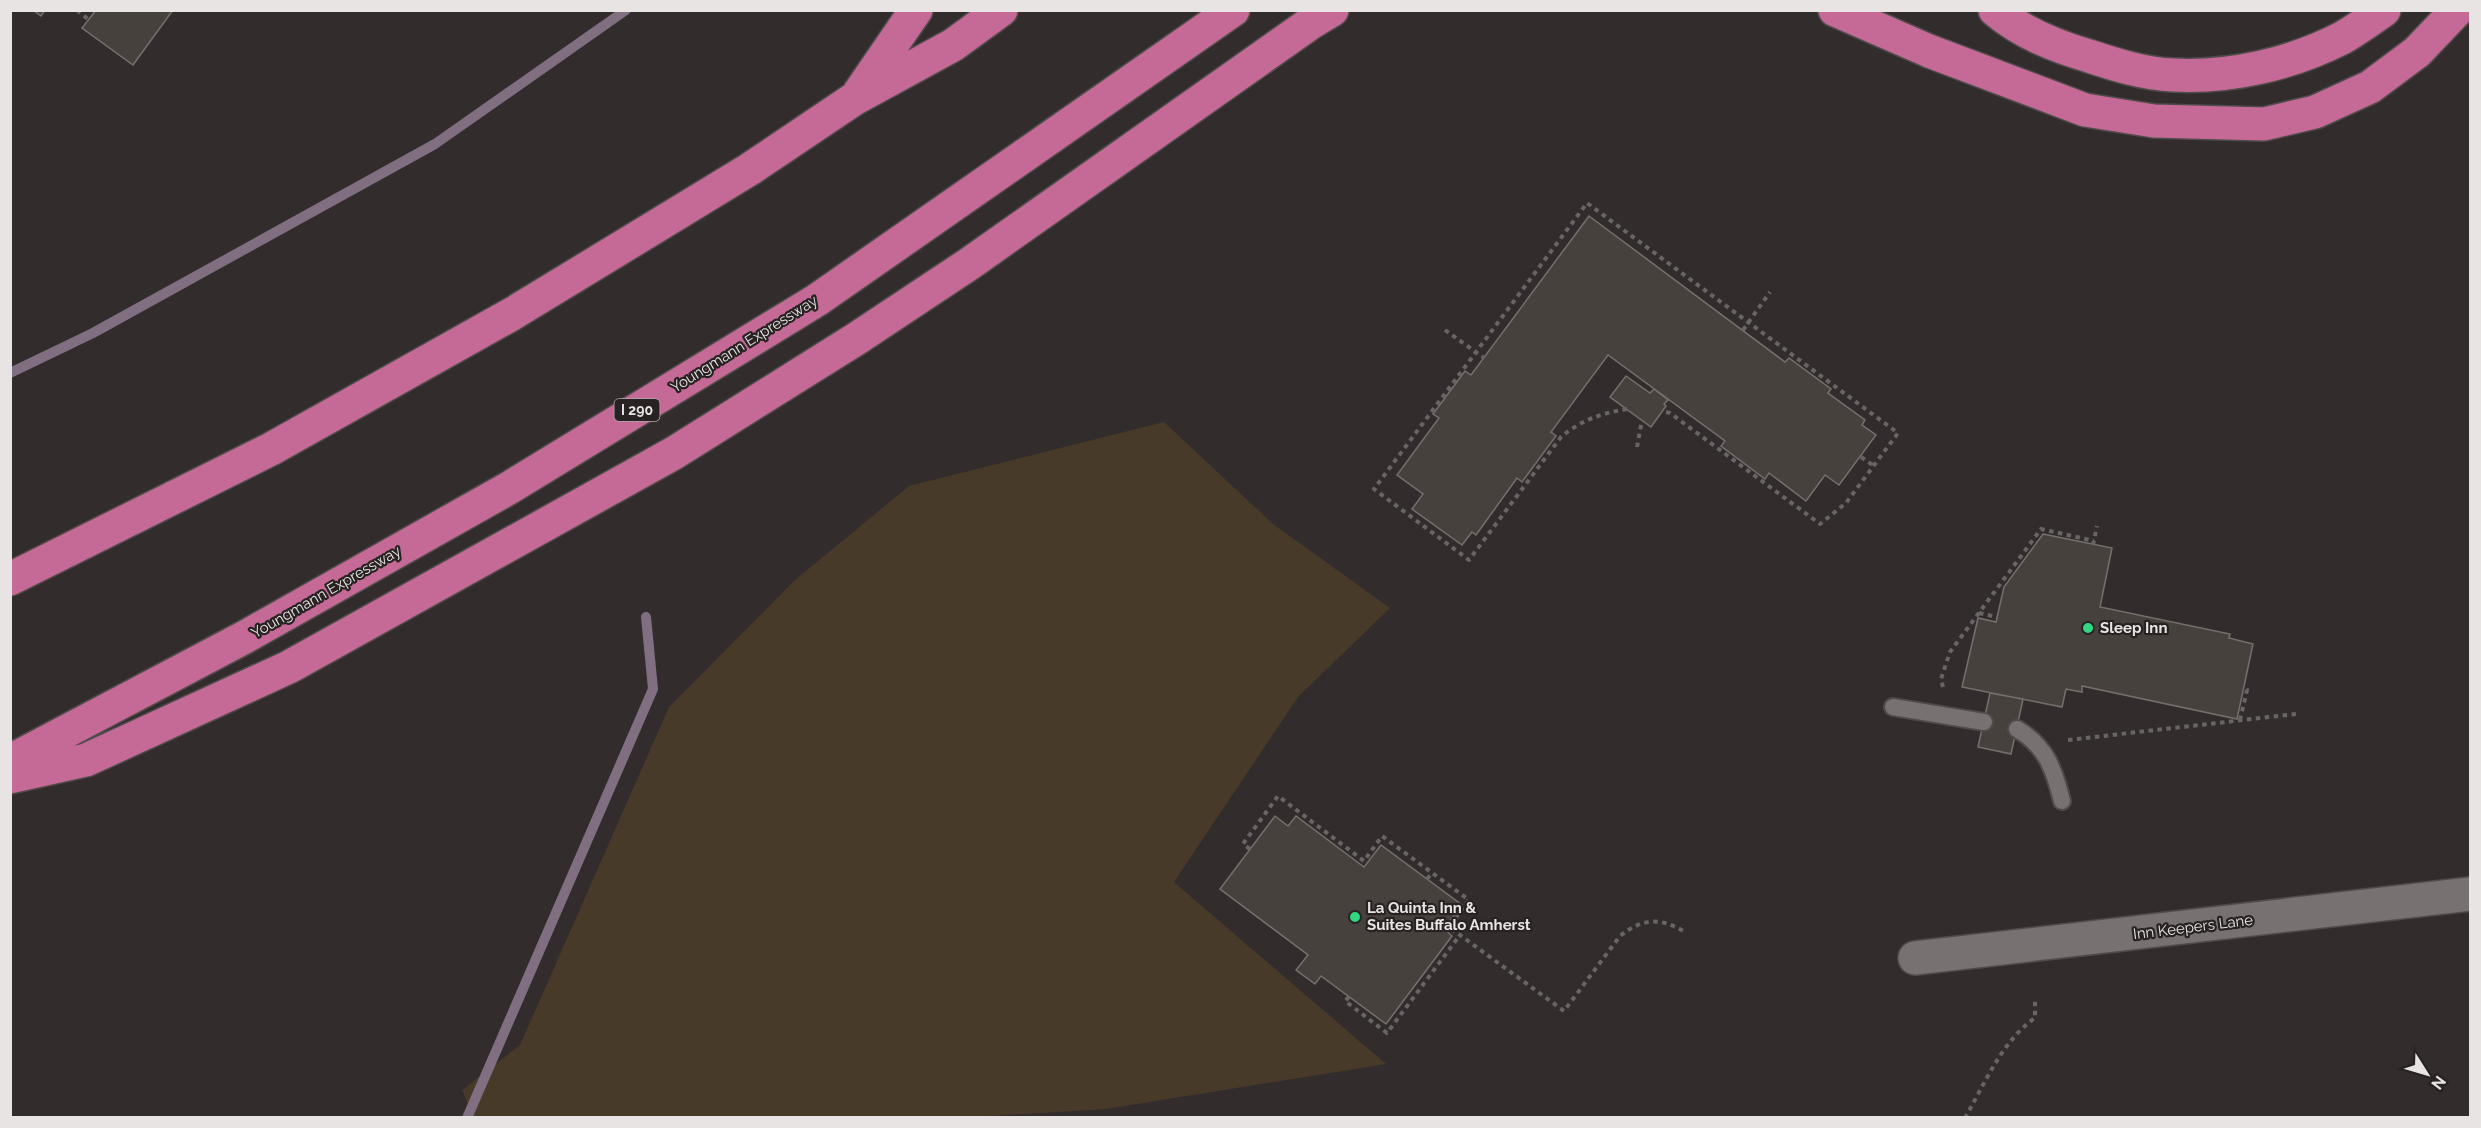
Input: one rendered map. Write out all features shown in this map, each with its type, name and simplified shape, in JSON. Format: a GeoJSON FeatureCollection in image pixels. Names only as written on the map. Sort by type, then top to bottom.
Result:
{"type":"FeatureCollection","features":[{"type":"Feature","properties":{"kind":"highway"},"geometry":{"type":"LineString","coordinates":[[854,99],[916,10]]}},
{"type":"Feature","properties":{"kind":"highway"},"geometry":{"type":"LineString","coordinates":[[10,579],[271,449],[386,386],[750,169],[854,99],[952,45],[1001,10]]}},
{"type":"Feature","properties":{"kind":"highway","name":"Youngmann Expressway"},"geometry":{"type":"LineString","coordinates":[[10,761],[245,638],[508,488],[817,300],[1233,10]]}},
{"type":"Feature","properties":{"kind":"highway"},"geometry":{"type":"LineString","coordinates":[[10,777],[86,760],[289,667],[674,453],[856,339],[969,264],[1303,28],[1332,10]]}},
{"type":"Feature","properties":{"kind":"highway"},"geometry":{"type":"LineString","coordinates":[[1835,10],[1929,51],[2085,110],[2154,121],[2229,124],[2264,124],[2315,112],[2370,87],[2417,52],[2457,10]]}},
{"type":"Feature","properties":{"kind":"highway"},"geometry":{"type":"LineString","coordinates":[[1995,10],[2033,36],[2075,52],[2121,67],[2173,75],[2238,72],[2293,59],[2342,38],[2384,10]]}},
{"type":"Feature","properties":{"kind":"street","name":"Inn Keepers Lane"},"geometry":{"type":"LineString","coordinates":[[1915,958],[2470,894]]}},
{"type":"Feature","properties":{"kind":"lane"},"geometry":{"type":"LineString","coordinates":[[1893,706],[1984,722]]}},
{"type":"Feature","properties":{"kind":"lane"},"geometry":{"type":"LineString","coordinates":[[2017,729],[2037,744],[2048,756],[2062,801]]}},
{"type":"Feature","properties":{"kind":"path"},"geometry":{"type":"LineString","coordinates":[[78,10],[89,20]]}},
{"type":"Feature","properties":{"kind":"path"},"geometry":{"type":"LineString","coordinates":[[1627,409],[1595,417],[1572,428],[1561,437],[1469,560],[1374,489],[1587,202],[1898,433],[1846,503],[1820,524],[1670,413],[1662,411]]}},
{"type":"Feature","properties":{"kind":"path"},"geometry":{"type":"LineString","coordinates":[[1743,330],[1770,292]]}},
{"type":"Feature","properties":{"kind":"path"},"geometry":{"type":"LineString","coordinates":[[1445,330],[1484,358]]}},
{"type":"Feature","properties":{"kind":"path"},"geometry":{"type":"LineString","coordinates":[[1637,447],[1642,420]]}},
{"type":"Feature","properties":{"kind":"path"},"geometry":{"type":"LineString","coordinates":[[1861,457],[1874,466]]}},
{"type":"Feature","properties":{"kind":"path"},"geometry":{"type":"LineString","coordinates":[[1949,693],[1941,685],[1942,672],[1950,652],[2041,529],[2094,543],[2097,526]]}},
{"type":"Feature","properties":{"kind":"path"},"geometry":{"type":"LineString","coordinates":[[1437,536],[1441,530]]}},
{"type":"Feature","properties":{"kind":"path"},"geometry":{"type":"LineString","coordinates":[[1979,613],[1997,617]]}},
{"type":"Feature","properties":{"kind":"path"},"geometry":{"type":"LineString","coordinates":[[2240,720],[2247,690],[2243,689]]}},
{"type":"Feature","properties":{"kind":"path"},"geometry":{"type":"LineString","coordinates":[[2060,734],[2065,740],[2296,714]]}},
{"type":"Feature","properties":{"kind":"path"},"geometry":{"type":"LineString","coordinates":[[1250,849],[1243,843],[1278,796],[1364,861],[1382,836],[1469,900],[1449,927],[1564,1011],[1620,936],[1630,928],[1652,920],[1674,926],[1685,932]]}},
{"type":"Feature","properties":{"kind":"path"},"geometry":{"type":"LineString","coordinates":[[1427,879],[1432,873]]}},
{"type":"Feature","properties":{"kind":"path"},"geometry":{"type":"LineString","coordinates":[[1349,997],[1345,1001],[1387,1033],[1432,968],[1460,935]]}},
{"type":"Feature","properties":{"kind":"path"},"geometry":{"type":"LineString","coordinates":[[1965,1118],[2006,1046],[2020,1028],[2035,1018],[2035,1000]]}},
{"type":"Feature","properties":{"kind":"shaded area"},"geometry":{"type":"Polygon","coordinates":[[[1164,422],[1273,524],[1390,608],[1298,697],[1174,882],[1386,1064],[1106,1109],[975,1117],[473,1117],[462,1090],[520,1045],[669,707],[795,580],[909,486],[1164,422]]]}},
{"type":"Feature","properties":{"kind":"building"},"geometry":{"type":"Polygon","coordinates":[[[33,10],[45,10],[41,16],[33,10]]]}},
{"type":"Feature","properties":{"kind":"building"},"geometry":{"type":"Polygon","coordinates":[[[96,10],[173,10],[133,65],[82,28],[96,10]]]}},
{"type":"Feature","properties":{"kind":"building"},"geometry":{"type":"Polygon","coordinates":[[[1589,216],[1785,362],[1789,358],[1831,389],[1828,393],[1865,420],[1862,425],[1876,435],[1839,485],[1825,475],[1806,501],[1769,473],[1765,479],[1721,446],[1725,441],[1608,355],[1551,432],[1556,436],[1522,482],[1517,478],[1476,535],[1472,532],[1462,545],[1412,509],[1423,494],[1397,475],[1439,418],[1433,414],[1465,371],[1471,375],[1589,216]]]}},
{"type":"Feature","properties":{"kind":"building"},"geometry":{"type":"Polygon","coordinates":[[[1626,376],[1650,393],[1654,389],[1668,400],[1651,427],[1610,397],[1626,376]]]}},
{"type":"Feature","properties":{"kind":"building","name":"Sleep Inn"},"geometry":{"type":"Polygon","coordinates":[[[2043,534],[2112,548],[2100,607],[2230,634],[2229,638],[2253,644],[2237,719],[2082,686],[2082,692],[2066,689],[2062,707],[1962,687],[1978,618],[1996,622],[2004,587],[2043,534]]]}},
{"type":"Feature","properties":{"kind":"building"},"geometry":{"type":"Polygon","coordinates":[[[1990,693],[2023,699],[2011,754],[1978,747],[1990,693]]]}},
{"type":"Feature","properties":{"kind":"building","name":"La Quinta Inn & Suites Buffalo Amherst"},"geometry":{"type":"Polygon","coordinates":[[[1275,816],[1288,826],[1296,816],[1364,867],[1381,845],[1462,905],[1444,929],[1452,936],[1386,1024],[1321,976],[1315,984],[1296,970],[1308,955],[1220,889],[1275,816]]]}},
{"type":"Feature","properties":{"kind":"waterway"},"geometry":{"type":"LineString","coordinates":[[10,373],[93,333],[435,144],[626,10]]}},
{"type":"Feature","properties":{"kind":"waterway"},"geometry":{"type":"LineString","coordinates":[[467,1118],[653,689],[646,617]]}},
{"type":"Feature","properties":{"kind":"place","name":"Sleep Inn"},"geometry":{"type":"Point","coordinates":[2088,628]}},
{"type":"Feature","properties":{"kind":"place","name":"La Quinta Inn & Suites Buffalo Amherst"},"geometry":{"type":"Point","coordinates":[1355,917]}}]}
